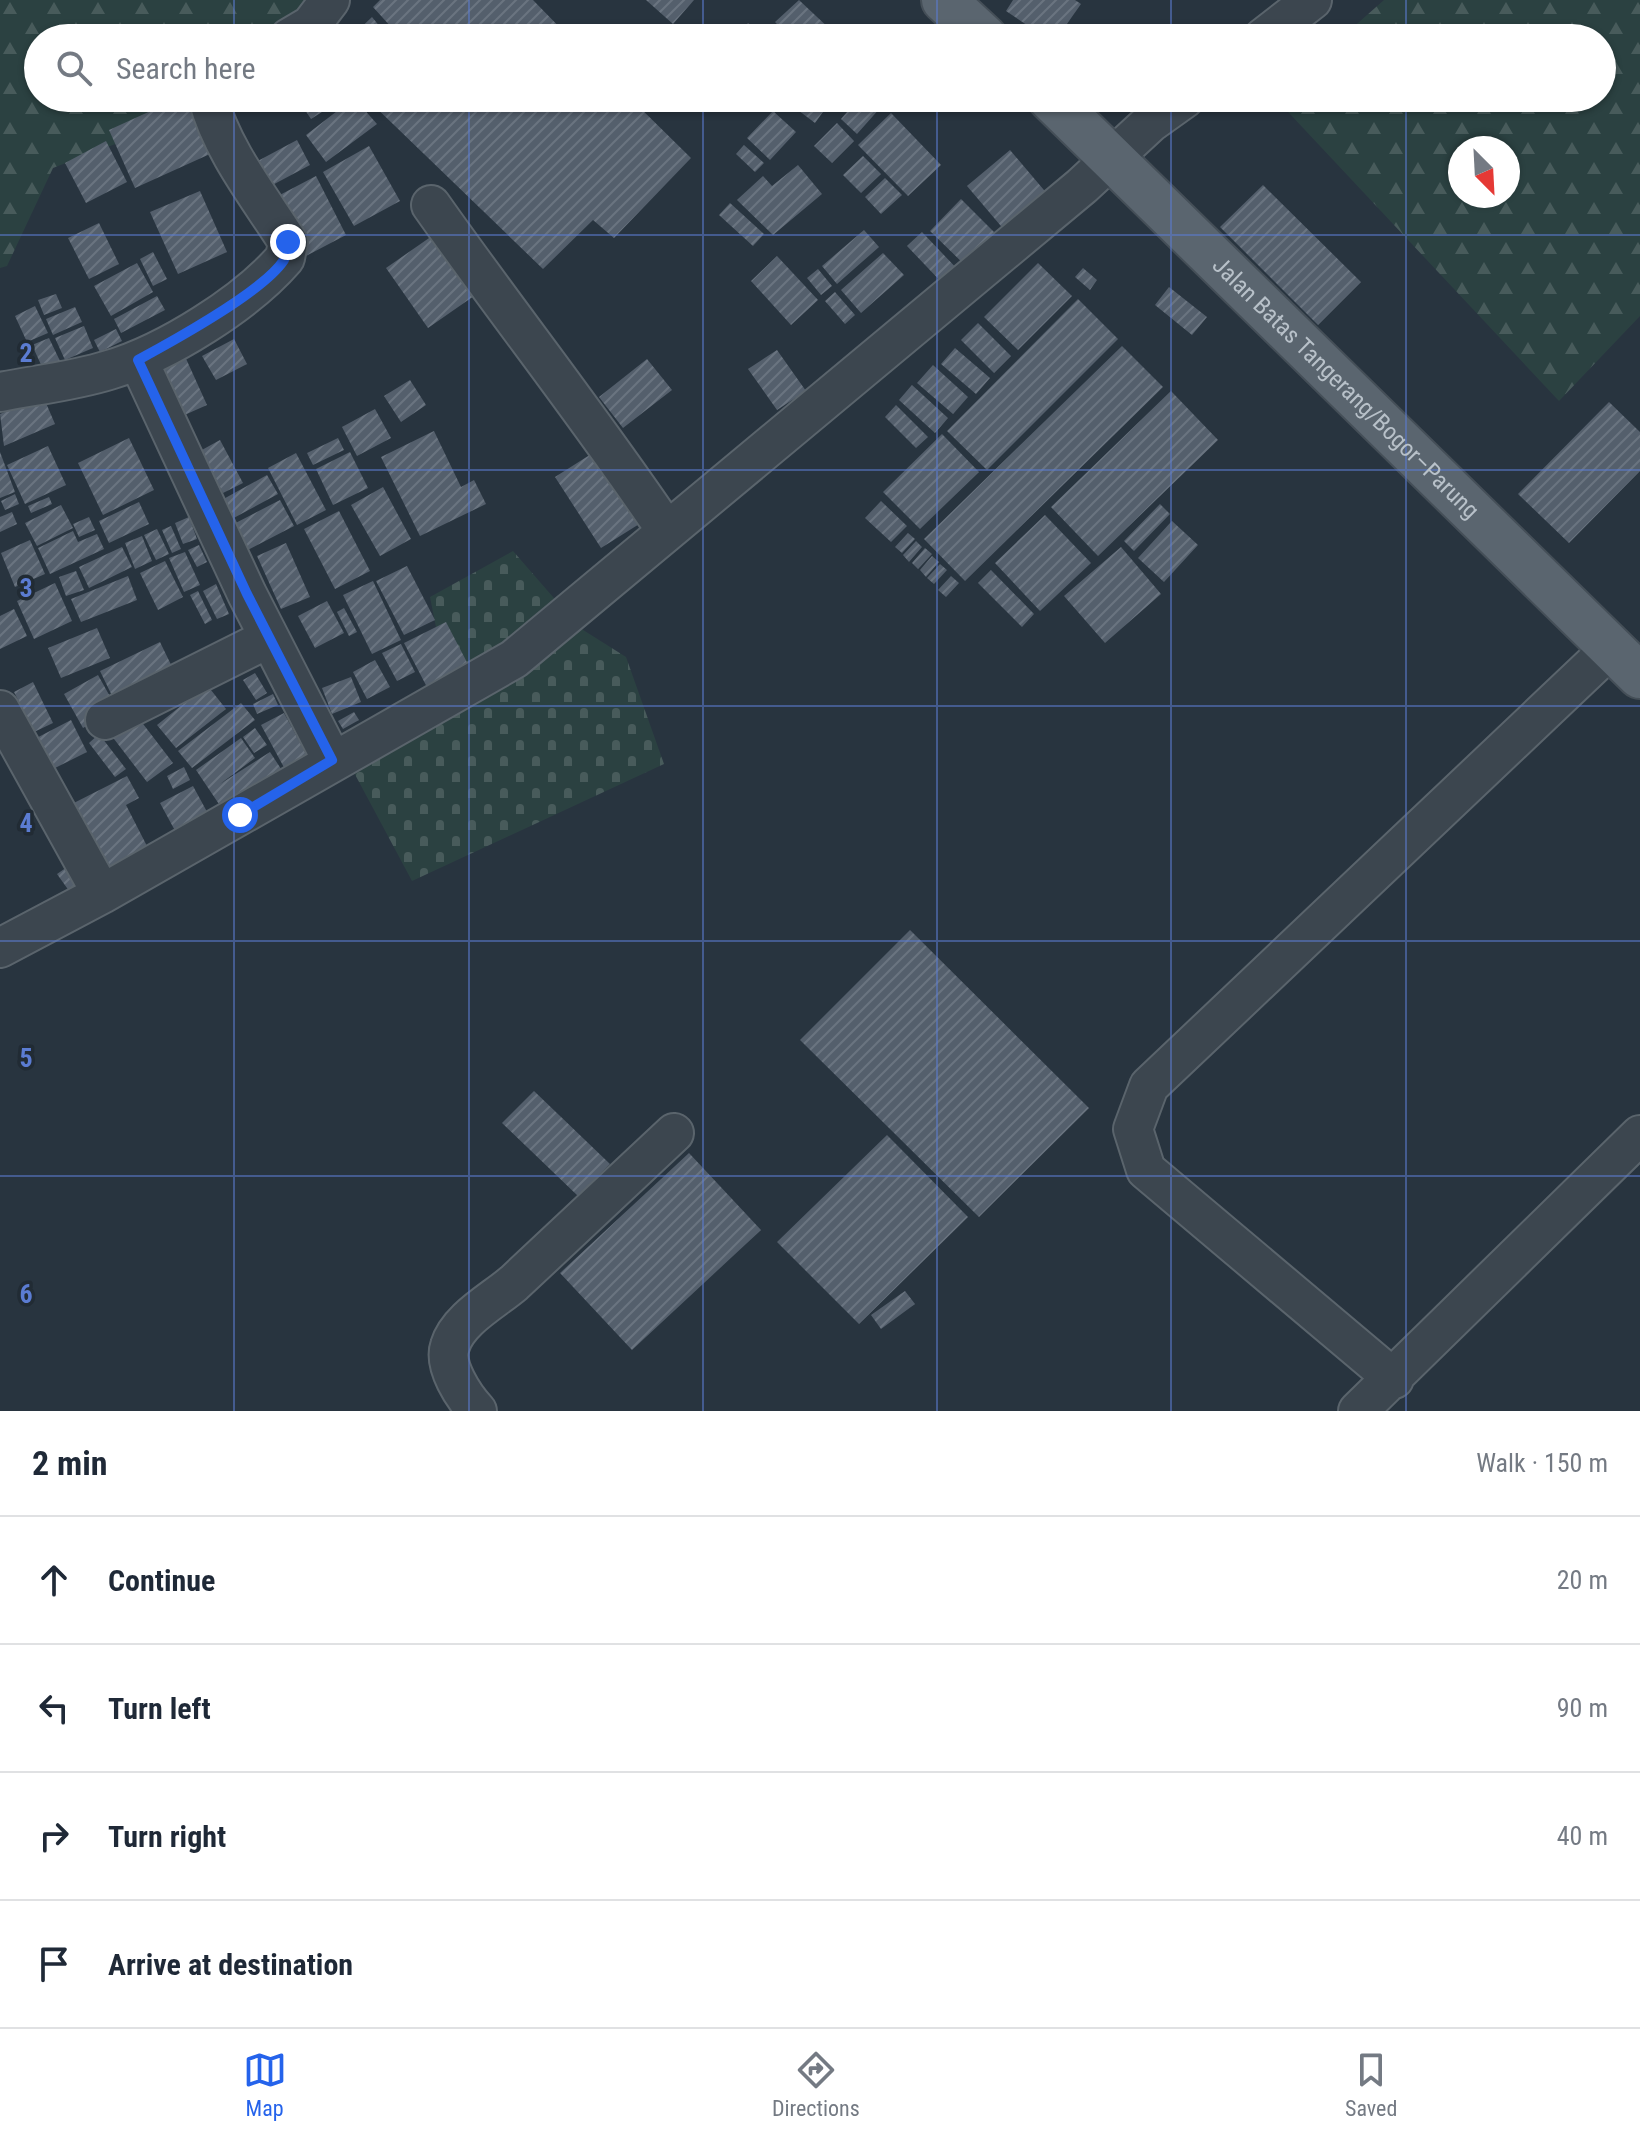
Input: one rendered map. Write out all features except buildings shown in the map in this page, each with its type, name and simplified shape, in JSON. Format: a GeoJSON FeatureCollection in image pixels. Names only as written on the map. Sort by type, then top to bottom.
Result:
{"type":"FeatureCollection","features":[{"type":"Feature","properties":{"kind":"main road"},"geometry":{"type":"LineString","coordinates":[[944,0],[970,24]]}},
{"type":"Feature","properties":{"kind":"main road","name":"Jalan Batas Tangerang/Bogor–Parung"},"geometry":{"type":"LineString","coordinates":[[1065,112],[1625,662]]}},
{"type":"Feature","properties":{"kind":"street"},"geometry":{"type":"LineString","coordinates":[[312,24],[330,0]]}},
{"type":"Feature","properties":{"kind":"street"},"geometry":{"type":"LineString","coordinates":[[1281,24],[1312,0]]}},
{"type":"Feature","properties":{"kind":"street"},"geometry":{"type":"LineString","coordinates":[[0,392],[108,371],[138,360],[223,310],[285,258],[288,242],[246,176],[212,112]]}},
{"type":"Feature","properties":{"kind":"street"},"geometry":{"type":"LineString","coordinates":[[0,948],[102,894],[332,760],[514,659],[958,291],[1168,112]]}},
{"type":"Feature","properties":{"kind":"street"},"geometry":{"type":"LineString","coordinates":[[431,205],[500,303],[602,434],[666,530]]}},
{"type":"Feature","properties":{"kind":"street"},"geometry":{"type":"LineString","coordinates":[[138,360],[269,638],[332,760]]}},
{"type":"Feature","properties":{"kind":"street"},"geometry":{"type":"LineString","coordinates":[[105,720],[269,638]]}},
{"type":"Feature","properties":{"kind":"street"},"geometry":{"type":"LineString","coordinates":[[1394,1379],[1146,1170],[1133,1129],[1149,1086],[1625,662]]}},
{"type":"Feature","properties":{"kind":"street"},"geometry":{"type":"LineString","coordinates":[[0,710],[102,894]]}},
{"type":"Feature","properties":{"kind":"street"},"geometry":{"type":"LineString","coordinates":[[477,1411],[466,1399],[452,1369],[448,1350],[456,1331],[511,1285],[674,1133]]}},
{"type":"Feature","properties":{"kind":"street"},"geometry":{"type":"LineString","coordinates":[[1358,1411],[1640,1135]]}},
{"type":"Feature","properties":{"kind":"green space"},"geometry":{"type":"Polygon","coordinates":[[[0,0],[307,0],[299,24],[24,24],[24,112],[194,112],[53,168],[7,266],[0,268],[0,0]]]}},
{"type":"Feature","properties":{"kind":"green space"},"geometry":{"type":"Polygon","coordinates":[[[1384,0],[1640,0],[1640,316],[1559,401],[1288,112],[1616,112],[1616,24],[1357,24],[1384,0]]]}},
{"type":"Feature","properties":{"kind":"green space"},"geometry":{"type":"Polygon","coordinates":[[[513,551],[580,628],[626,657],[664,764],[412,881],[351,767],[452,708],[430,597],[513,551]]]}},
{"type":"Feature","properties":{"kind":"route"},"geometry":{"type":"LineString","coordinates":[[240,815],[332,760],[247,594],[138,360],[223,310],[274,271],[285,258],[288,242]]}}]}
